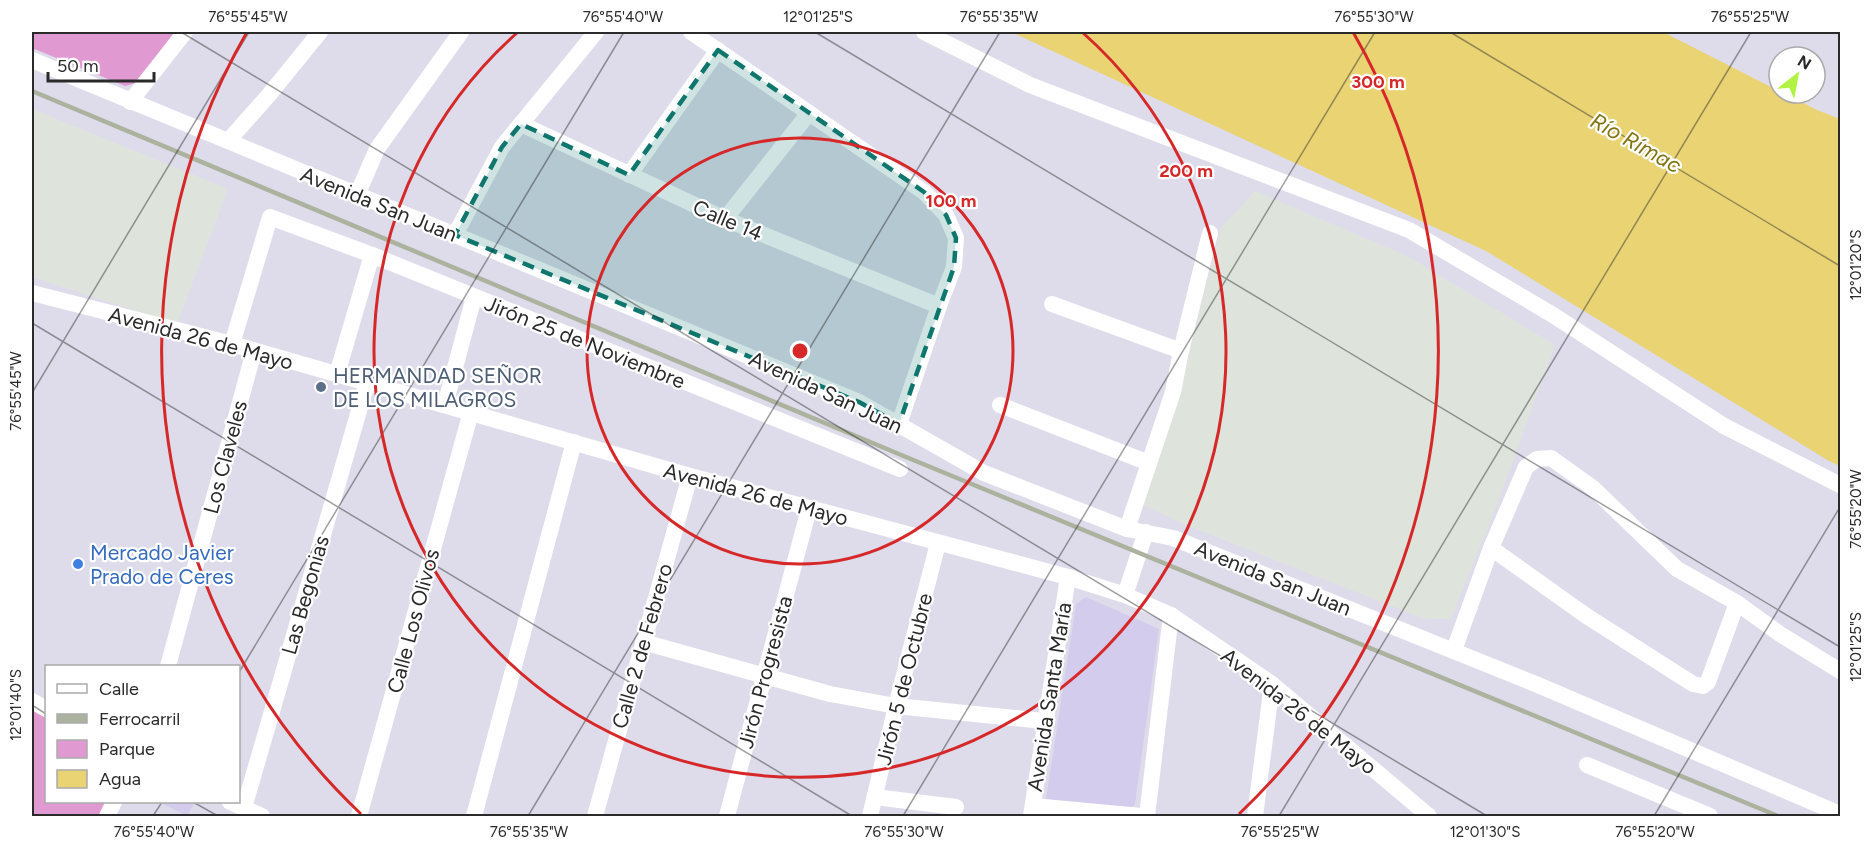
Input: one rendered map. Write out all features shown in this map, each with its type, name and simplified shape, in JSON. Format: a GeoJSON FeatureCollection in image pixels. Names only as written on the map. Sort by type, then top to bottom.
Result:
{"type":"FeatureCollection","features":[{"type":"Feature","properties":{"kind":"street"},"geometry":{"type":"LineString","coordinates":[[130,102],[185,32]]}},
{"type":"Feature","properties":{"kind":"street"},"geometry":{"type":"LineString","coordinates":[[228,141],[320,32]]}},
{"type":"Feature","properties":{"kind":"street"},"geometry":{"type":"LineString","coordinates":[[357,195],[377,149],[461,32]]}},
{"type":"Feature","properties":{"kind":"street"},"geometry":{"type":"LineString","coordinates":[[455,235],[502,147],[596,32]]}},
{"type":"Feature","properties":{"kind":"street"},"geometry":{"type":"LineString","coordinates":[[692,32],[924,192],[946,215],[956,238],[954,267],[899,424]]}},
{"type":"Feature","properties":{"kind":"street"},"geometry":{"type":"LineString","coordinates":[[924,32],[1030,85],[1409,230],[1553,315],[1724,426],[1840,485]]}},
{"type":"Feature","properties":{"kind":"street"},"geometry":{"type":"LineString","coordinates":[[629,175],[718,50]]}},
{"type":"Feature","properties":{"kind":"street","name":"Avenida San Juan"},"geometry":{"type":"LineString","coordinates":[[32,60],[859,402],[984,473],[1127,529],[1173,538],[1454,650],[1840,814]]}},
{"type":"Feature","properties":{"kind":"street"},"geometry":{"type":"LineString","coordinates":[[725,219],[809,113]]}},
{"type":"Feature","properties":{"kind":"street","name":"Calle 14"},"geometry":{"type":"LineString","coordinates":[[521,124],[725,219],[939,306]]}},
{"type":"Feature","properties":{"kind":"street","name":"Jirón 25 de Noviembre"},"geometry":{"type":"LineString","coordinates":[[232,344],[270,217],[372,255],[900,469]]}},
{"type":"Feature","properties":{"kind":"street"},"geometry":{"type":"LineString","coordinates":[[1127,529],[1173,392],[1180,351],[1210,233]]}},
{"type":"Feature","properties":{"kind":"street"},"geometry":{"type":"LineString","coordinates":[[337,375],[372,255]]}},
{"type":"Feature","properties":{"kind":"street","name":"Avenida 26 de Mayo"},"geometry":{"type":"LineString","coordinates":[[32,293],[232,344],[445,405],[469,419],[574,442],[690,476],[1068,577],[1125,595],[1171,615],[1272,684],[1425,814]]}},
{"type":"Feature","properties":{"kind":"street"},"geometry":{"type":"LineString","coordinates":[[445,405],[474,297]]}},
{"type":"Feature","properties":{"kind":"street"},"geometry":{"type":"LineString","coordinates":[[1052,304],[1180,351]]}},
{"type":"Feature","properties":{"kind":"street","name":"Los Claveles"},"geometry":{"type":"LineString","coordinates":[[168,665],[254,351]]}},
{"type":"Feature","properties":{"kind":"street","name":"Las Begonias"},"geometry":{"type":"LineString","coordinates":[[240,795],[367,383]]}},
{"type":"Feature","properties":{"kind":"street"},"geometry":{"type":"LineString","coordinates":[[1000,405],[1149,463]]}},
{"type":"Feature","properties":{"kind":"street","name":"Calle Los Olivos"},"geometry":{"type":"LineString","coordinates":[[359,816],[469,419]]}},
{"type":"Feature","properties":{"kind":"street"},"geometry":{"type":"LineString","coordinates":[[474,816],[574,442]]}},
{"type":"Feature","properties":{"kind":"street"},"geometry":{"type":"LineString","coordinates":[[1454,650],[1491,548],[1526,467],[1537,459],[1551,459],[1593,488],[1677,569],[1737,603],[1780,634],[1840,672]]}},
{"type":"Feature","properties":{"kind":"street","name":"Calle 2 de Febrero"},"geometry":{"type":"LineString","coordinates":[[595,816],[690,476]]}},
{"type":"Feature","properties":{"kind":"street","name":"Jirón Progresista"},"geometry":{"type":"LineString","coordinates":[[727,816],[809,508]]}},
{"type":"Feature","properties":{"kind":"street"},"geometry":{"type":"LineString","coordinates":[[1125,595],[1146,532]]}},
{"type":"Feature","properties":{"kind":"street","name":"Jirón 5 de Octubre"},"geometry":{"type":"LineString","coordinates":[[870,816],[938,543]]}},
{"type":"Feature","properties":{"kind":"street"},"geometry":{"type":"LineString","coordinates":[[1491,548],[1585,615],[1693,684],[1703,686],[1708,682],[1737,603]]}},
{"type":"Feature","properties":{"kind":"street","name":"Avenida Santa María"},"geometry":{"type":"LineString","coordinates":[[1032,811],[1068,577]]}},
{"type":"Feature","properties":{"kind":"street"},"geometry":{"type":"LineString","coordinates":[[1147,816],[1171,615]]}},
{"type":"Feature","properties":{"kind":"street"},"geometry":{"type":"LineString","coordinates":[[643,642],[830,694],[896,706],[1044,722]]}},
{"type":"Feature","properties":{"kind":"street"},"geometry":{"type":"LineString","coordinates":[[1255,816],[1272,684]]}},
{"type":"Feature","properties":{"kind":"street"},"geometry":{"type":"LineString","coordinates":[[32,694],[45,708]]}},
{"type":"Feature","properties":{"kind":"street"},"geometry":{"type":"LineString","coordinates":[[1587,765],[1710,816]]}},
{"type":"Feature","properties":{"kind":"street"},"geometry":{"type":"LineString","coordinates":[[875,797],[956,807]]}},
{"type":"Feature","properties":{"kind":"street"},"geometry":{"type":"LineString","coordinates":[[237,805],[262,816]]}},
{"type":"Feature","properties":{"kind":"street"},"geometry":{"type":"LineString","coordinates":[[1032,811],[1141,816]]}},
{"type":"Feature","properties":{"kind":"street"},"geometry":{"type":"LineString","coordinates":[[1406,816],[1425,814]]}},
{"type":"Feature","properties":{"kind":"highlighted area"},"geometry":{"type":"Polygon","coordinates":[[[718,50],[924,192],[946,215],[956,238],[954,267],[899,424],[859,402],[455,235],[502,147],[521,124],[629,175],[718,50]]]}},
{"type":"Feature","properties":{"kind":"shaded area"},"geometry":{"type":"Polygon","coordinates":[[[32,109],[228,189],[177,324],[32,277],[32,109]]]}},
{"type":"Feature","properties":{"kind":"shaded area"},"geometry":{"type":"Polygon","coordinates":[[[1255,191],[1407,256],[1555,345],[1486,534],[1451,619],[1425,619],[1191,527],[1141,504],[1184,374],[1221,228],[1255,191]]]}},
{"type":"Feature","properties":{"kind":"shaded area"},"geometry":{"type":"Polygon","coordinates":[[[1086,597],[1159,629],[1135,804],[1129,809],[1046,799],[1076,604],[1086,597]]]}},
{"type":"Feature","properties":{"kind":"shaded area"},"geometry":{"type":"Polygon","coordinates":[[[161,803],[194,803],[187,816],[161,803]]]}},
{"type":"Feature","properties":{"kind":"green space"},"geometry":{"type":"Polygon","coordinates":[[[32,32],[178,32],[140,82],[125,86],[32,48],[32,32]]]}},
{"type":"Feature","properties":{"kind":"green space"},"geometry":{"type":"Polygon","coordinates":[[[32,709],[45,716],[45,803],[106,803],[99,816],[32,816],[32,709]]]}},
{"type":"Feature","properties":{"kind":"water","name":"Río Rímac"},"geometry":{"type":"Polygon","coordinates":[[[1011,32],[1663,32],[1767,85],[1767,105],[1807,105],[1840,119],[1840,466],[1486,251],[1011,32]]]}},
{"type":"Feature","properties":{"kind":"railway"},"geometry":{"type":"LineString","coordinates":[[32,91],[906,457],[1778,816]]}},
{"type":"Feature","properties":{"kind":"place","name":"HERMANDAD SEÑOR DE LOS MILAGROS"},"geometry":{"type":"Point","coordinates":[321,387]}},
{"type":"Feature","properties":{"kind":"place","name":"Mercado Javier Prado de Ceres"},"geometry":{"type":"Point","coordinates":[78,564]}}]}
